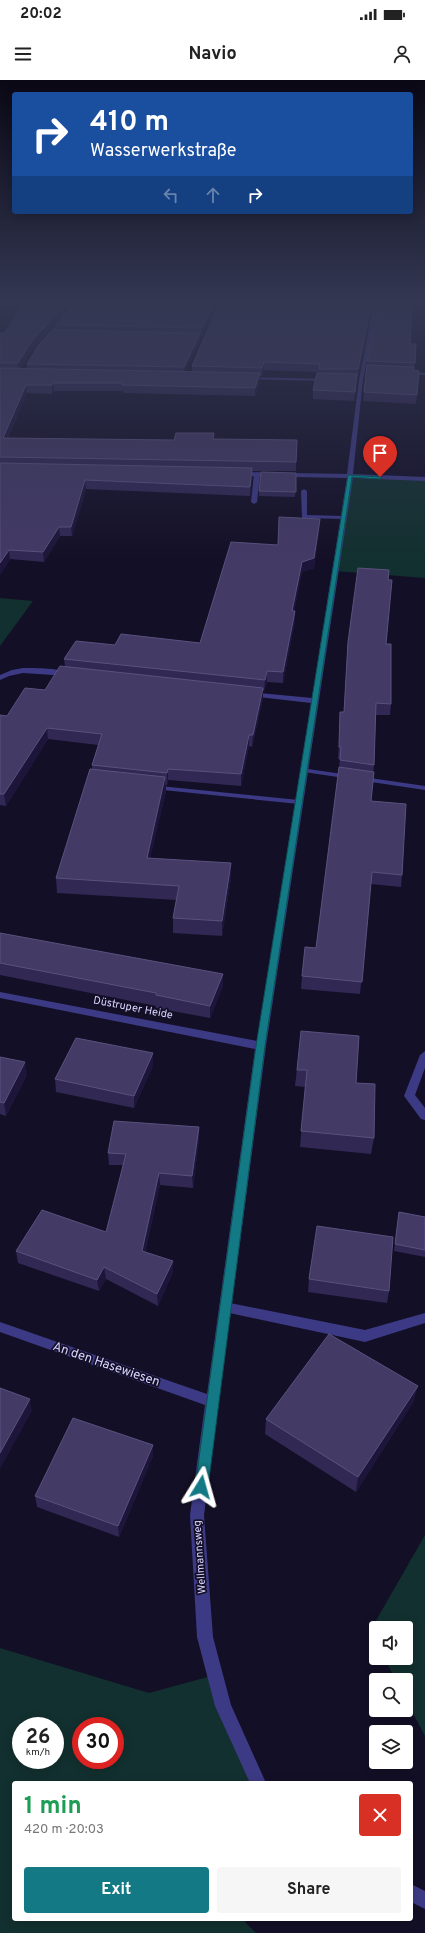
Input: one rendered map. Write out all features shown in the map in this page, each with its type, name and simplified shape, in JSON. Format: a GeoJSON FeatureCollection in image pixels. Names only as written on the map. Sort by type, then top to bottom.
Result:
{"type":"FeatureCollection","features":[{"type":"Feature","properties":{"kind":"street","name":"Wellmannsweg"},"geometry":{"type":"LineString","coordinates":[[257,1781],[223,1706],[205,1637],[197,1515],[261,1046],[350,476],[361,388]]}},
{"type":"Feature","properties":{"kind":"street"},"geometry":{"type":"LineString","coordinates":[[233,474],[425,479]]}},
{"type":"Feature","properties":{"kind":"street"},"geometry":{"type":"LineString","coordinates":[[254,502],[257,474]]}},
{"type":"Feature","properties":{"kind":"street"},"geometry":{"type":"LineString","coordinates":[[304,490],[304,516],[343,518]]}},
{"type":"Feature","properties":{"kind":"street"},"geometry":{"type":"LineString","coordinates":[[0,678],[15,671],[43,671],[74,674]]}},
{"type":"Feature","properties":{"kind":"street"},"geometry":{"type":"LineString","coordinates":[[237,692],[315,701]]}},
{"type":"Feature","properties":{"kind":"street"},"geometry":{"type":"LineString","coordinates":[[304,770],[425,788]]}},
{"type":"Feature","properties":{"kind":"street"},"geometry":{"type":"LineString","coordinates":[[145,786],[299,802]]}},
{"type":"Feature","properties":{"kind":"street","name":"Düstruper Heide"},"geometry":{"type":"LineString","coordinates":[[0,994],[261,1046]]}},
{"type":"Feature","properties":{"kind":"street"},"geometry":{"type":"LineString","coordinates":[[425,1055],[409,1096],[425,1116]]}},
{"type":"Feature","properties":{"kind":"street"},"geometry":{"type":"LineString","coordinates":[[225,1307],[365,1336],[425,1318]]}},
{"type":"Feature","properties":{"kind":"street","name":"An den Hasewiesen"},"geometry":{"type":"LineString","coordinates":[[0,1327],[213,1402]]}},
{"type":"Feature","properties":{"kind":"street"},"geometry":{"type":"LineString","coordinates":[[413,1894],[425,1900]]}},
{"type":"Feature","properties":{"kind":"green space"},"geometry":{"type":"Polygon","coordinates":[[[350,476],[425,479],[425,578],[335,571],[350,476]]]}},
{"type":"Feature","properties":{"kind":"green space"},"geometry":{"type":"Polygon","coordinates":[[[0,598],[33,601],[0,646],[0,598]]]}},
{"type":"Feature","properties":{"kind":"green space"},"geometry":{"type":"Polygon","coordinates":[[[425,1535],[425,1736],[413,1713],[413,1673],[392,1673],[388,1665],[413,1665],[413,1621],[376,1621],[425,1535]]]}},
{"type":"Feature","properties":{"kind":"green space"},"geometry":{"type":"Polygon","coordinates":[[[0,1648],[149,1693],[215,1675],[257,1781],[12,1781],[12,1921],[245,1922],[256,1933],[0,1933],[0,1648]]]}},
{"type":"Feature","properties":{"kind":"building"},"geometry":{"type":"Polygon","coordinates":[[[0,388],[24,388],[3,438],[174,440],[176,433],[214,433],[213,439],[297,440],[296,462],[0,457],[0,388]]]}},
{"type":"Feature","properties":{"kind":"building"},"geometry":{"type":"Polygon","coordinates":[[[313,388],[355,388],[355,392],[313,390],[313,388]]]}},
{"type":"Feature","properties":{"kind":"building"},"geometry":{"type":"Polygon","coordinates":[[[364,388],[418,388],[417,395],[364,392],[364,388]]]}},
{"type":"Feature","properties":{"kind":"building"},"geometry":{"type":"Polygon","coordinates":[[[0,463],[252,468],[250,487],[85,480],[71,527],[59,527],[43,552],[9,550],[0,563],[0,463]]]}},
{"type":"Feature","properties":{"kind":"building"},"geometry":{"type":"Polygon","coordinates":[[[261,472],[296,473],[296,492],[259,491],[261,472]]]}},
{"type":"Feature","properties":{"kind":"building"},"geometry":{"type":"Polygon","coordinates":[[[279,517],[320,519],[314,558],[302,562],[292,611],[295,611],[283,672],[267,671],[265,680],[64,659],[76,641],[115,645],[121,634],[200,643],[231,542],[278,545],[279,517]]]}},
{"type":"Feature","properties":{"kind":"building"},"geometry":{"type":"Polygon","coordinates":[[[358,568],[389,570],[388,580],[392,580],[386,644],[391,644],[391,704],[376,703],[374,765],[340,760],[340,712],[344,712],[348,642],[358,568]]]}},
{"type":"Feature","properties":{"kind":"building"},"geometry":{"type":"Polygon","coordinates":[[[60,666],[263,688],[253,735],[249,735],[241,774],[168,769],[167,773],[92,765],[102,734],[47,728],[4,794],[0,794],[0,715],[7,716],[25,688],[45,690],[60,666]]]}},
{"type":"Feature","properties":{"kind":"building"},"geometry":{"type":"Polygon","coordinates":[[[339,767],[374,772],[371,801],[406,804],[402,875],[372,872],[362,982],[302,976],[305,947],[316,948],[339,767]]]}},
{"type":"Feature","properties":{"kind":"building"},"geometry":{"type":"Polygon","coordinates":[[[90,769],[165,777],[147,858],[231,863],[222,921],[173,918],[179,886],[56,878],[90,769]]]}},
{"type":"Feature","properties":{"kind":"building"},"geometry":{"type":"Polygon","coordinates":[[[0,933],[223,974],[210,1006],[156,995],[156,993],[0,963],[0,933]]]}},
{"type":"Feature","properties":{"kind":"building"},"geometry":{"type":"Polygon","coordinates":[[[301,1031],[359,1036],[356,1083],[375,1084],[374,1138],[301,1131],[307,1070],[297,1070],[301,1031]]]}},
{"type":"Feature","properties":{"kind":"building"},"geometry":{"type":"Polygon","coordinates":[[[76,1038],[153,1053],[134,1096],[55,1079],[76,1038]]]}},
{"type":"Feature","properties":{"kind":"building"},"geometry":{"type":"Polygon","coordinates":[[[0,1057],[25,1062],[4,1103],[0,1102],[0,1057]]]}},
{"type":"Feature","properties":{"kind":"building"},"geometry":{"type":"Polygon","coordinates":[[[114,1121],[199,1127],[192,1176],[159,1173],[142,1251],[173,1261],[157,1294],[104,1267],[97,1280],[16,1251],[42,1210],[106,1232],[126,1154],[108,1153],[114,1121]]]}},
{"type":"Feature","properties":{"kind":"building"},"geometry":{"type":"Polygon","coordinates":[[[399,1212],[425,1217],[425,1250],[395,1244],[399,1212]]]}},
{"type":"Feature","properties":{"kind":"building"},"geometry":{"type":"Polygon","coordinates":[[[317,1226],[393,1237],[389,1291],[309,1279],[317,1226]]]}},
{"type":"Feature","properties":{"kind":"building"},"geometry":{"type":"Polygon","coordinates":[[[329,1334],[418,1386],[358,1477],[266,1419],[329,1334]]]}},
{"type":"Feature","properties":{"kind":"building"},"geometry":{"type":"Polygon","coordinates":[[[0,1388],[30,1399],[0,1453],[0,1388]]]}},
{"type":"Feature","properties":{"kind":"building"},"geometry":{"type":"Polygon","coordinates":[[[73,1418],[153,1445],[118,1526],[35,1496],[73,1418]]]}},
{"type":"Feature","properties":{"kind":"route"},"geometry":{"type":"LineString","coordinates":[[201,1487],[261,1046],[350,476],[380,477]]}}]}
